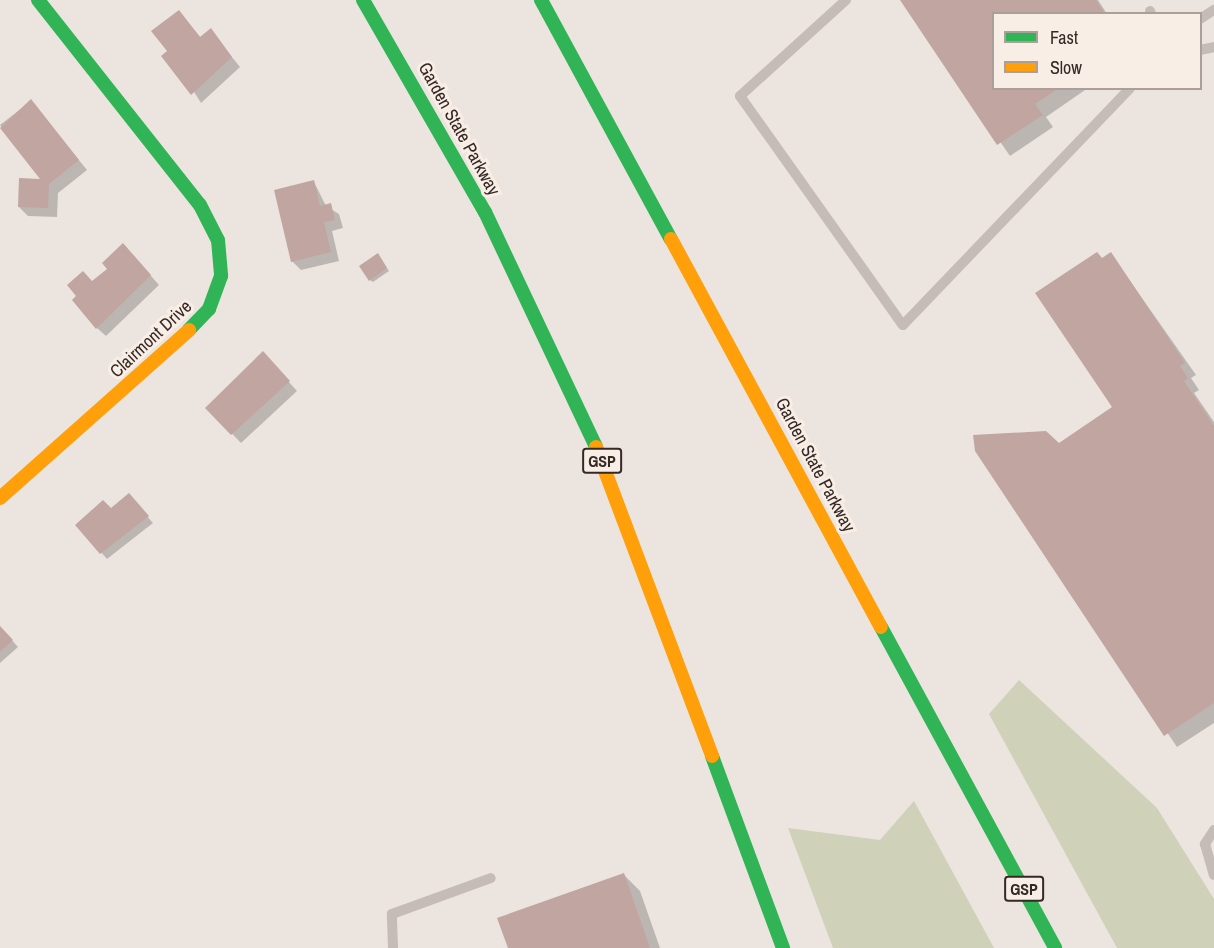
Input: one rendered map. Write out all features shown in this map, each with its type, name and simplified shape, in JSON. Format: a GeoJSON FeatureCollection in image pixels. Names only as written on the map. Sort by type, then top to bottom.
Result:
{"type":"FeatureCollection","features":[{"type":"Feature","properties":{"kind":"main road","name":"Clairmont Drive"},"geometry":{"type":"LineString","coordinates":[[0,498],[192,327],[209,309],[221,276],[218,240],[200,206],[38,0]]}},
{"type":"Feature","properties":{"kind":"main road","name":"Garden State Parkway"},"geometry":{"type":"LineString","coordinates":[[363,0],[485,212],[594,441],[783,948]]}},
{"type":"Feature","properties":{"kind":"main road","name":"Garden State Parkway"},"geometry":{"type":"LineString","coordinates":[[541,0],[1055,948]]}},
{"type":"Feature","properties":{"kind":"lane"},"geometry":{"type":"LineString","coordinates":[[846,0],[740,96],[903,325],[1128,90]]}},
{"type":"Feature","properties":{"kind":"lane"},"geometry":{"type":"LineString","coordinates":[[1214,830],[1205,843],[1214,875]]}},
{"type":"Feature","properties":{"kind":"lane"},"geometry":{"type":"LineString","coordinates":[[393,948],[392,914],[491,878]]}},
{"type":"Feature","properties":{"kind":"green space"},"geometry":{"type":"Polygon","coordinates":[[[1019,680],[1157,808],[1214,899],[1214,948],[1117,948],[989,714],[1019,680]]]}},
{"type":"Feature","properties":{"kind":"green space"},"geometry":{"type":"Polygon","coordinates":[[[914,801],[994,948],[833,948],[788,828],[880,840],[914,801]]]}},
{"type":"Feature","properties":{"kind":"building"},"geometry":{"type":"Polygon","coordinates":[[[900,0],[1096,0],[1104,12],[992,12],[992,90],[1056,90],[1035,104],[1043,115],[997,145],[900,0]]]}},
{"type":"Feature","properties":{"kind":"building"},"geometry":{"type":"Polygon","coordinates":[[[179,10],[200,37],[211,28],[232,57],[191,95],[161,56],[167,51],[151,31],[179,10]]]}},
{"type":"Feature","properties":{"kind":"building"},"geometry":{"type":"Polygon","coordinates":[[[31,99],[79,160],[49,184],[48,208],[18,207],[19,178],[40,179],[0,128],[31,99]]]}},
{"type":"Feature","properties":{"kind":"building"},"geometry":{"type":"Polygon","coordinates":[[[314,180],[320,206],[331,203],[335,220],[324,222],[331,252],[291,262],[274,190],[314,180]]]}},
{"type":"Feature","properties":{"kind":"building"},"geometry":{"type":"Polygon","coordinates":[[[123,243],[151,275],[96,329],[72,300],[76,296],[67,285],[83,271],[92,281],[107,269],[102,263],[123,243]]]}},
{"type":"Feature","properties":{"kind":"building"},"geometry":{"type":"Polygon","coordinates":[[[1097,252],[1102,258],[1111,252],[1185,363],[1180,366],[1188,378],[1184,381],[1214,426],[1214,703],[1164,736],[975,451],[973,435],[1046,431],[1059,443],[1112,407],[1035,293],[1097,252]]]}},
{"type":"Feature","properties":{"kind":"building"},"geometry":{"type":"Polygon","coordinates":[[[378,253],[387,268],[369,281],[359,266],[378,253]]]}},
{"type":"Feature","properties":{"kind":"building"},"geometry":{"type":"Polygon","coordinates":[[[263,351],[290,381],[231,435],[205,408],[263,351]]]}},
{"type":"Feature","properties":{"kind":"building"},"geometry":{"type":"Polygon","coordinates":[[[129,493],[149,516],[100,554],[75,525],[103,500],[111,508],[129,493]]]}},
{"type":"Feature","properties":{"kind":"building"},"geometry":{"type":"Polygon","coordinates":[[[0,626],[13,640],[0,652],[0,626]]]}},
{"type":"Feature","properties":{"kind":"building"},"geometry":{"type":"Polygon","coordinates":[[[624,873],[650,948],[508,948],[497,918],[624,873]]]}},
{"type":"Feature","properties":{"kind":"traffic: fast"},"geometry":{"type":"LineString","coordinates":[[38,0],[200,205],[218,240],[221,276],[209,309],[189,330]]}},
{"type":"Feature","properties":{"kind":"traffic: fast"},"geometry":{"type":"LineString","coordinates":[[363,0],[485,212],[596,447]]}},
{"type":"Feature","properties":{"kind":"traffic: fast"},"geometry":{"type":"LineString","coordinates":[[541,0],[671,239]]}},
{"type":"Feature","properties":{"kind":"traffic: fast"},"geometry":{"type":"LineString","coordinates":[[881,627],[1055,948]]}},
{"type":"Feature","properties":{"kind":"traffic: fast"},"geometry":{"type":"LineString","coordinates":[[712,756],[783,948]]}},
{"type":"Feature","properties":{"kind":"traffic: slow"},"geometry":{"type":"LineString","coordinates":[[671,239],[881,627]]}},
{"type":"Feature","properties":{"kind":"traffic: slow"},"geometry":{"type":"LineString","coordinates":[[0,498],[189,330]]}},
{"type":"Feature","properties":{"kind":"traffic: slow"},"geometry":{"type":"LineString","coordinates":[[596,447],[712,756]]}}]}
